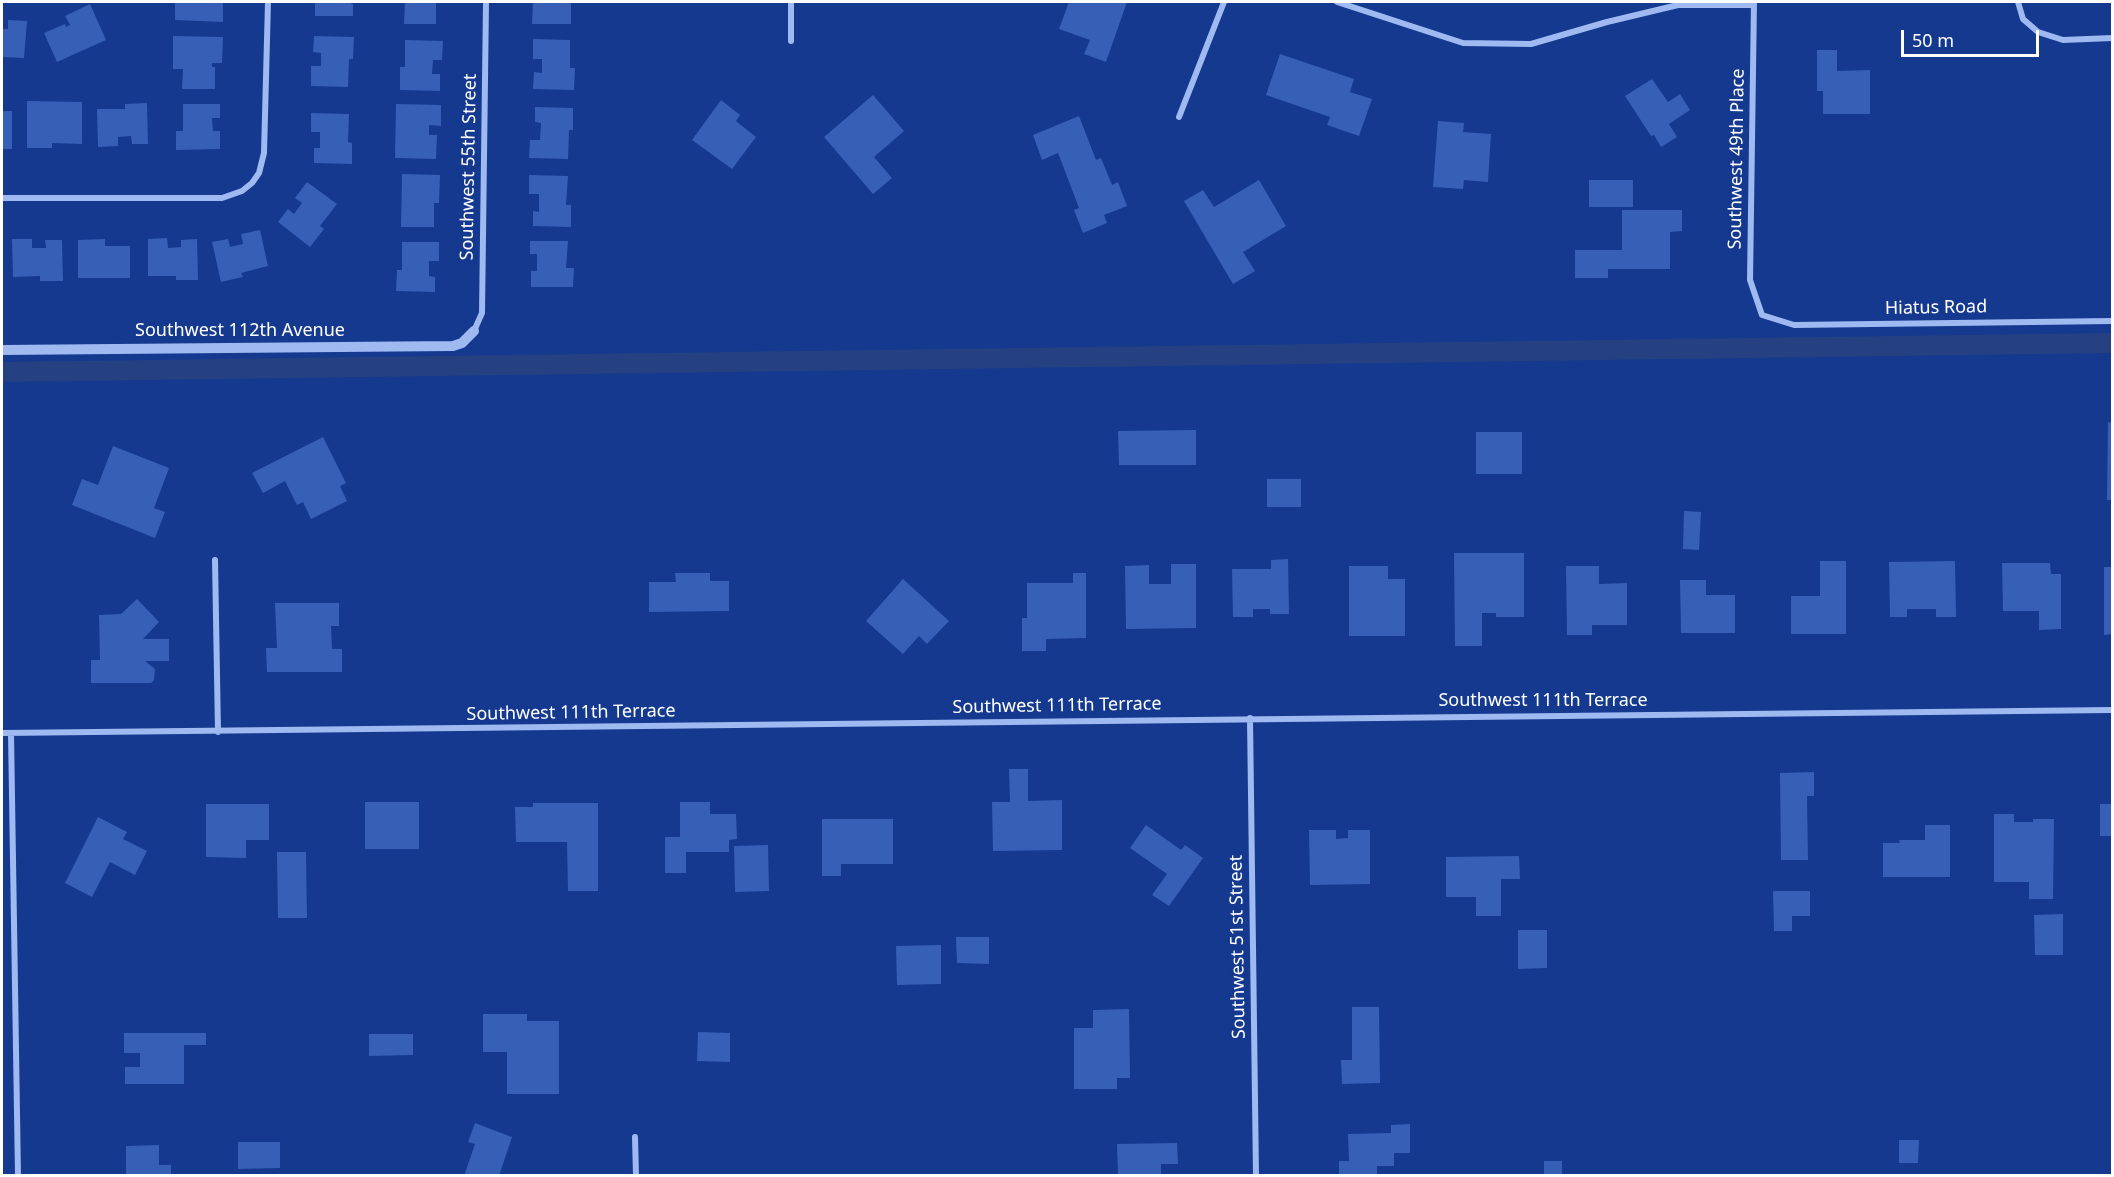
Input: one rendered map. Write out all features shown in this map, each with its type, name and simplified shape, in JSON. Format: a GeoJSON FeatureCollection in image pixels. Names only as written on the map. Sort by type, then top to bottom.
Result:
{"type":"FeatureCollection","features":[{"type":"Feature","properties":{"kind":"street"},"geometry":{"type":"LineString","coordinates":[[2,198],[222,198],[252,183],[259,173],[264,153],[268,2]]}},
{"type":"Feature","properties":{"kind":"street","name":"Southwest 55th Street"},"geometry":{"type":"LineString","coordinates":[[474,331],[482,313],[486,2]]}},
{"type":"Feature","properties":{"kind":"street"},"geometry":{"type":"LineString","coordinates":[[791,2],[791,42]]}},
{"type":"Feature","properties":{"kind":"street"},"geometry":{"type":"LineString","coordinates":[[1179,117],[1224,2]]}},
{"type":"Feature","properties":{"kind":"street"},"geometry":{"type":"LineString","coordinates":[[1337,2],[1463,43],[1531,44],[1678,5],[1754,3]]}},
{"type":"Feature","properties":{"kind":"street"},"geometry":{"type":"LineString","coordinates":[[2018,2],[2023,19],[2038,32],[2063,40],[2112,38]]}},
{"type":"Feature","properties":{"kind":"street","name":"Southwest 49th Place"},"geometry":{"type":"LineString","coordinates":[[1754,3],[1750,280],[1762,315]]}},
{"type":"Feature","properties":{"kind":"street","name":"Hiatus Road"},"geometry":{"type":"LineString","coordinates":[[1762,315],[1794,326],[2112,321]]}},
{"type":"Feature","properties":{"kind":"street","name":"Southwest 112th Avenue"},"geometry":{"type":"LineString","coordinates":[[2,350],[453,346],[462,343],[474,331]]}},
{"type":"Feature","properties":{"kind":"street"},"geometry":{"type":"LineString","coordinates":[[215,560],[218,732]]}},
{"type":"Feature","properties":{"kind":"street","name":"Southwest 111th Terrace"},"geometry":{"type":"LineString","coordinates":[[2,734],[1250,718],[2112,710]]}},
{"type":"Feature","properties":{"kind":"street","name":"Southwest 51st Street"},"geometry":{"type":"LineString","coordinates":[[1250,718],[1256,1176]]}},
{"type":"Feature","properties":{"kind":"street"},"geometry":{"type":"LineString","coordinates":[[11,733],[18,1176]]}},
{"type":"Feature","properties":{"kind":"street"},"geometry":{"type":"LineString","coordinates":[[635,1137],[636,1176]]}},
{"type":"Feature","properties":{"kind":"building"},"geometry":{"type":"Polygon","coordinates":[[[175,2],[223,2],[223,22],[175,20],[175,2]]]}},
{"type":"Feature","properties":{"kind":"building"},"geometry":{"type":"Polygon","coordinates":[[[315,2],[351,2],[353,16],[315,16],[315,2]]]}},
{"type":"Feature","properties":{"kind":"building"},"geometry":{"type":"Polygon","coordinates":[[[405,2],[436,3],[436,24],[404,24],[405,2]]]}},
{"type":"Feature","properties":{"kind":"building"},"geometry":{"type":"Polygon","coordinates":[[[533,2],[571,2],[571,24],[532,24],[533,2]]]}},
{"type":"Feature","properties":{"kind":"building"},"geometry":{"type":"Polygon","coordinates":[[[1069,2],[1127,2],[1106,62],[1084,54],[1090,40],[1059,29],[1069,2]]]}},
{"type":"Feature","properties":{"kind":"building"},"geometry":{"type":"Polygon","coordinates":[[[90,4],[106,40],[57,62],[44,33],[65,24],[66,27],[70,25],[65,16],[90,4]]]}},
{"type":"Feature","properties":{"kind":"building"},"geometry":{"type":"Polygon","coordinates":[[[8,20],[27,21],[24,58],[2,57],[2,29],[8,29],[8,20]]]}},
{"type":"Feature","properties":{"kind":"building"},"geometry":{"type":"Polygon","coordinates":[[[173,36],[223,37],[222,63],[212,63],[212,67],[215,67],[215,89],[182,89],[183,69],[173,69],[173,36]]]}},
{"type":"Feature","properties":{"kind":"building"},"geometry":{"type":"Polygon","coordinates":[[[314,36],[354,37],[353,59],[349,59],[348,87],[311,86],[311,66],[321,66],[321,53],[313,52],[314,36]]]}},
{"type":"Feature","properties":{"kind":"building"},"geometry":{"type":"Polygon","coordinates":[[[533,39],[570,40],[570,68],[575,68],[574,90],[533,89],[534,72],[542,73],[542,59],[533,59],[533,39]]]}},
{"type":"Feature","properties":{"kind":"building"},"geometry":{"type":"Polygon","coordinates":[[[405,40],[443,41],[442,60],[433,60],[432,74],[440,74],[440,91],[400,90],[400,67],[405,67],[405,40]]]}},
{"type":"Feature","properties":{"kind":"building"},"geometry":{"type":"Polygon","coordinates":[[[1817,50],[1837,50],[1837,71],[1870,70],[1870,114],[1823,114],[1823,91],[1817,91],[1817,50]]]}},
{"type":"Feature","properties":{"kind":"building"},"geometry":{"type":"Polygon","coordinates":[[[1280,54],[1354,79],[1350,92],[1372,99],[1359,136],[1327,125],[1330,117],[1266,95],[1280,54]]]}},
{"type":"Feature","properties":{"kind":"building"},"geometry":{"type":"Polygon","coordinates":[[[1652,79],[1668,102],[1680,94],[1690,110],[1669,124],[1677,137],[1661,147],[1654,135],[1651,136],[1625,96],[1652,79]]]}},
{"type":"Feature","properties":{"kind":"building"},"geometry":{"type":"Polygon","coordinates":[[[873,95],[904,131],[874,157],[892,178],[873,194],[824,137],[873,95]]]}},
{"type":"Feature","properties":{"kind":"building"},"geometry":{"type":"Polygon","coordinates":[[[721,100],[740,115],[736,121],[756,137],[732,169],[692,140],[721,100]]]}},
{"type":"Feature","properties":{"kind":"building"},"geometry":{"type":"Polygon","coordinates":[[[27,101],[82,102],[82,144],[52,143],[52,148],[27,148],[27,101]]]}},
{"type":"Feature","properties":{"kind":"building"},"geometry":{"type":"Polygon","coordinates":[[[147,103],[148,144],[132,144],[131,136],[118,137],[118,146],[98,147],[97,109],[125,109],[125,104],[147,103]]]}},
{"type":"Feature","properties":{"kind":"building"},"geometry":{"type":"Polygon","coordinates":[[[183,104],[220,104],[220,118],[212,118],[213,131],[220,131],[220,149],[176,150],[176,131],[183,131],[183,104]]]}},
{"type":"Feature","properties":{"kind":"building"},"geometry":{"type":"Polygon","coordinates":[[[396,104],[441,105],[441,126],[429,125],[429,135],[437,135],[436,159],[395,158],[396,104]]]}},
{"type":"Feature","properties":{"kind":"building"},"geometry":{"type":"Polygon","coordinates":[[[535,107],[573,108],[573,130],[569,130],[568,159],[529,158],[530,140],[540,140],[541,123],[535,122],[535,107]]]}},
{"type":"Feature","properties":{"kind":"building"},"geometry":{"type":"Polygon","coordinates":[[[2,111],[12,111],[12,149],[2,149],[2,111]]]}},
{"type":"Feature","properties":{"kind":"building"},"geometry":{"type":"Polygon","coordinates":[[[311,113],[349,114],[348,142],[352,143],[352,164],[314,163],[314,148],[320,148],[320,132],[311,132],[311,113]]]}},
{"type":"Feature","properties":{"kind":"building"},"geometry":{"type":"Polygon","coordinates":[[[1079,116],[1096,160],[1101,158],[1112,185],[1118,182],[1127,206],[1104,215],[1107,223],[1083,233],[1074,210],[1079,208],[1058,153],[1042,160],[1033,135],[1079,116]]]}},
{"type":"Feature","properties":{"kind":"building"},"geometry":{"type":"Polygon","coordinates":[[[1438,121],[1464,123],[1463,132],[1491,134],[1488,182],[1464,180],[1463,189],[1433,187],[1438,121]]]}},
{"type":"Feature","properties":{"kind":"building"},"geometry":{"type":"Polygon","coordinates":[[[402,174],[440,175],[439,203],[434,203],[434,227],[401,227],[402,174]]]}},
{"type":"Feature","properties":{"kind":"building"},"geometry":{"type":"Polygon","coordinates":[[[529,175],[568,176],[566,205],[571,205],[571,227],[533,226],[533,211],[539,212],[539,194],[529,194],[529,175]]]}},
{"type":"Feature","properties":{"kind":"building"},"geometry":{"type":"Polygon","coordinates":[[[1259,180],[1286,226],[1243,252],[1255,271],[1233,284],[1184,201],[1203,190],[1214,207],[1259,180]]]}},
{"type":"Feature","properties":{"kind":"building"},"geometry":{"type":"Polygon","coordinates":[[[1589,180],[1633,180],[1633,207],[1589,207],[1589,180]]]}},
{"type":"Feature","properties":{"kind":"building"},"geometry":{"type":"Polygon","coordinates":[[[307,182],[337,204],[320,226],[324,229],[310,247],[278,222],[288,209],[294,214],[302,203],[295,198],[307,182]]]}},
{"type":"Feature","properties":{"kind":"building"},"geometry":{"type":"Polygon","coordinates":[[[1622,210],[1682,210],[1682,231],[1670,232],[1670,269],[1608,269],[1608,278],[1575,278],[1575,250],[1622,250],[1622,210]]]}},
{"type":"Feature","properties":{"kind":"building"},"geometry":{"type":"Polygon","coordinates":[[[260,230],[268,266],[241,273],[243,277],[221,282],[212,242],[228,239],[230,247],[243,244],[241,234],[260,230]]]}},
{"type":"Feature","properties":{"kind":"building"},"geometry":{"type":"Polygon","coordinates":[[[167,238],[168,248],[181,247],[181,240],[197,239],[198,280],[176,280],[176,276],[148,276],[148,239],[167,238]]]}},
{"type":"Feature","properties":{"kind":"building"},"geometry":{"type":"Polygon","coordinates":[[[12,239],[32,239],[32,248],[46,248],[45,240],[62,240],[63,281],[40,281],[40,276],[13,277],[12,239]]]}},
{"type":"Feature","properties":{"kind":"building"},"geometry":{"type":"Polygon","coordinates":[[[105,239],[105,246],[130,246],[130,278],[78,278],[78,240],[105,239]]]}},
{"type":"Feature","properties":{"kind":"building"},"geometry":{"type":"Polygon","coordinates":[[[530,241],[568,241],[566,268],[574,268],[573,287],[531,287],[531,271],[537,271],[537,254],[530,254],[530,241]]]}},
{"type":"Feature","properties":{"kind":"building"},"geometry":{"type":"Polygon","coordinates":[[[402,242],[439,242],[439,261],[429,261],[429,276],[435,277],[435,292],[396,291],[397,270],[402,270],[402,242]]]}},
{"type":"Feature","properties":{"kind":"building"},"geometry":{"type":"Polygon","coordinates":[[[2108,422],[2112,423],[2112,500],[2107,500],[2108,422]]]}},
{"type":"Feature","properties":{"kind":"building"},"geometry":{"type":"Polygon","coordinates":[[[1196,430],[1196,465],[1119,465],[1118,431],[1196,430]]]}},
{"type":"Feature","properties":{"kind":"building"},"geometry":{"type":"Polygon","coordinates":[[[1476,432],[1522,432],[1522,474],[1476,474],[1476,432]]]}},
{"type":"Feature","properties":{"kind":"building"},"geometry":{"type":"Polygon","coordinates":[[[323,437],[346,483],[340,486],[347,501],[311,519],[303,502],[297,505],[285,481],[263,493],[252,473],[323,437]]]}},
{"type":"Feature","properties":{"kind":"building"},"geometry":{"type":"Polygon","coordinates":[[[113,446],[169,468],[154,508],[165,512],[155,538],[72,505],[82,479],[98,485],[113,446]]]}},
{"type":"Feature","properties":{"kind":"building"},"geometry":{"type":"Polygon","coordinates":[[[1267,479],[1301,479],[1301,507],[1267,507],[1267,479]]]}},
{"type":"Feature","properties":{"kind":"building"},"geometry":{"type":"Polygon","coordinates":[[[1684,511],[1701,512],[1699,550],[1683,549],[1684,511]]]}},
{"type":"Feature","properties":{"kind":"building"},"geometry":{"type":"Polygon","coordinates":[[[1454,553],[1524,553],[1524,617],[1496,617],[1496,613],[1482,613],[1482,646],[1455,646],[1454,553]]]}},
{"type":"Feature","properties":{"kind":"building"},"geometry":{"type":"Polygon","coordinates":[[[1288,559],[1289,614],[1270,614],[1270,609],[1253,609],[1253,617],[1233,617],[1232,569],[1271,569],[1271,560],[1288,559]]]}},
{"type":"Feature","properties":{"kind":"building"},"geometry":{"type":"Polygon","coordinates":[[[1820,561],[1846,561],[1846,634],[1791,634],[1791,596],[1820,596],[1820,561]]]}},
{"type":"Feature","properties":{"kind":"building"},"geometry":{"type":"Polygon","coordinates":[[[1955,561],[1956,617],[1936,617],[1936,609],[1907,609],[1907,617],[1890,617],[1889,562],[1955,561]]]}},
{"type":"Feature","properties":{"kind":"building"},"geometry":{"type":"Polygon","coordinates":[[[2002,563],[2050,563],[2051,574],[2061,574],[2061,629],[2039,630],[2039,611],[2003,611],[2002,563]]]}},
{"type":"Feature","properties":{"kind":"building"},"geometry":{"type":"Polygon","coordinates":[[[1171,564],[1196,564],[1196,628],[1126,629],[1125,566],[1149,565],[1149,584],[1171,584],[1171,564]]]}},
{"type":"Feature","properties":{"kind":"building"},"geometry":{"type":"Polygon","coordinates":[[[1349,566],[1388,566],[1388,579],[1405,579],[1405,636],[1349,636],[1349,566]]]}},
{"type":"Feature","properties":{"kind":"building"},"geometry":{"type":"Polygon","coordinates":[[[1566,566],[1599,566],[1599,584],[1627,583],[1627,625],[1592,625],[1592,635],[1567,635],[1566,566]]]}},
{"type":"Feature","properties":{"kind":"building"},"geometry":{"type":"Polygon","coordinates":[[[2104,567],[2112,567],[2112,634],[2104,635],[2104,567]]]}},
{"type":"Feature","properties":{"kind":"building"},"geometry":{"type":"Polygon","coordinates":[[[675,573],[710,573],[710,581],[729,581],[729,611],[649,612],[649,582],[676,582],[675,573]]]}},
{"type":"Feature","properties":{"kind":"building"},"geometry":{"type":"Polygon","coordinates":[[[1073,573],[1086,573],[1086,638],[1046,639],[1046,651],[1022,651],[1022,618],[1027,618],[1027,583],[1073,583],[1073,573]]]}},
{"type":"Feature","properties":{"kind":"building"},"geometry":{"type":"Polygon","coordinates":[[[903,579],[949,621],[927,644],[919,636],[903,654],[866,621],[903,579]]]}},
{"type":"Feature","properties":{"kind":"building"},"geometry":{"type":"Polygon","coordinates":[[[1680,580],[1706,580],[1706,595],[1735,595],[1735,633],[1681,633],[1680,580]]]}},
{"type":"Feature","properties":{"kind":"building"},"geometry":{"type":"Polygon","coordinates":[[[137,599],[159,622],[143,639],[169,639],[169,661],[145,661],[155,669],[154,680],[151,683],[91,683],[91,660],[100,660],[99,615],[121,614],[137,599]]]}},
{"type":"Feature","properties":{"kind":"building"},"geometry":{"type":"Polygon","coordinates":[[[275,603],[339,603],[339,626],[331,626],[332,649],[342,649],[342,672],[267,672],[266,648],[277,648],[275,603]]]}},
{"type":"Feature","properties":{"kind":"building"},"geometry":{"type":"Polygon","coordinates":[[[1009,769],[1028,769],[1028,801],[1062,800],[1062,850],[993,851],[992,802],[1010,802],[1009,769]]]}},
{"type":"Feature","properties":{"kind":"building"},"geometry":{"type":"Polygon","coordinates":[[[1814,772],[1814,796],[1807,796],[1808,860],[1781,860],[1780,773],[1814,772]]]}},
{"type":"Feature","properties":{"kind":"building"},"geometry":{"type":"Polygon","coordinates":[[[365,802],[419,802],[419,849],[365,849],[365,802]]]}},
{"type":"Feature","properties":{"kind":"building"},"geometry":{"type":"Polygon","coordinates":[[[680,802],[710,802],[710,814],[736,814],[737,839],[729,840],[729,852],[686,852],[686,873],[665,873],[665,837],[680,837],[680,802]]]}},
{"type":"Feature","properties":{"kind":"building"},"geometry":{"type":"Polygon","coordinates":[[[533,803],[598,803],[598,891],[568,891],[567,842],[516,842],[515,807],[533,807],[533,803]]]}},
{"type":"Feature","properties":{"kind":"building"},"geometry":{"type":"Polygon","coordinates":[[[206,804],[269,804],[269,840],[246,840],[246,858],[206,857],[206,804]]]}},
{"type":"Feature","properties":{"kind":"building"},"geometry":{"type":"Polygon","coordinates":[[[2100,804],[2112,804],[2112,836],[2100,836],[2100,804]]]}},
{"type":"Feature","properties":{"kind":"building"},"geometry":{"type":"Polygon","coordinates":[[[1994,814],[2014,814],[2014,822],[2054,819],[2053,899],[2029,899],[2029,882],[1994,882],[1994,814]]]}},
{"type":"Feature","properties":{"kind":"building"},"geometry":{"type":"Polygon","coordinates":[[[98,817],[127,832],[123,839],[147,851],[135,875],[110,862],[92,897],[65,883],[98,817]]]}},
{"type":"Feature","properties":{"kind":"building"},"geometry":{"type":"Polygon","coordinates":[[[822,819],[893,819],[893,864],[841,864],[841,876],[822,876],[822,819]]]}},
{"type":"Feature","properties":{"kind":"building"},"geometry":{"type":"Polygon","coordinates":[[[1146,825],[1181,850],[1185,845],[1203,858],[1169,906],[1152,895],[1167,874],[1130,848],[1146,825]]]}},
{"type":"Feature","properties":{"kind":"building"},"geometry":{"type":"Polygon","coordinates":[[[1925,825],[1950,825],[1950,877],[1883,877],[1883,843],[1900,843],[1899,840],[1925,840],[1925,825]]]}},
{"type":"Feature","properties":{"kind":"building"},"geometry":{"type":"Polygon","coordinates":[[[1309,830],[1336,830],[1336,839],[1348,838],[1348,830],[1370,830],[1370,884],[1310,885],[1309,830]]]}},
{"type":"Feature","properties":{"kind":"building"},"geometry":{"type":"Polygon","coordinates":[[[768,845],[769,891],[735,892],[734,846],[768,845]]]}},
{"type":"Feature","properties":{"kind":"building"},"geometry":{"type":"Polygon","coordinates":[[[277,852],[306,852],[307,918],[278,918],[277,852]]]}},
{"type":"Feature","properties":{"kind":"building"},"geometry":{"type":"Polygon","coordinates":[[[1519,856],[1520,879],[1501,879],[1501,916],[1476,916],[1476,897],[1446,897],[1446,857],[1519,856]]]}},
{"type":"Feature","properties":{"kind":"building"},"geometry":{"type":"Polygon","coordinates":[[[1773,891],[1810,891],[1810,916],[1792,916],[1792,931],[1774,931],[1773,891]]]}},
{"type":"Feature","properties":{"kind":"building"},"geometry":{"type":"Polygon","coordinates":[[[2063,914],[2063,955],[2035,955],[2034,915],[2063,914]]]}},
{"type":"Feature","properties":{"kind":"building"},"geometry":{"type":"Polygon","coordinates":[[[1518,930],[1547,930],[1547,968],[1518,969],[1518,930]]]}},
{"type":"Feature","properties":{"kind":"building"},"geometry":{"type":"Polygon","coordinates":[[[956,937],[989,937],[989,964],[957,963],[956,937]]]}},
{"type":"Feature","properties":{"kind":"building"},"geometry":{"type":"Polygon","coordinates":[[[941,945],[941,984],[897,985],[896,946],[941,945]]]}},
{"type":"Feature","properties":{"kind":"building"},"geometry":{"type":"Polygon","coordinates":[[[1352,1007],[1379,1007],[1380,1083],[1342,1084],[1341,1060],[1352,1060],[1352,1007]]]}},
{"type":"Feature","properties":{"kind":"building"},"geometry":{"type":"Polygon","coordinates":[[[1129,1009],[1130,1078],[1117,1078],[1117,1089],[1074,1089],[1074,1028],[1093,1028],[1093,1010],[1129,1009]]]}},
{"type":"Feature","properties":{"kind":"building"},"geometry":{"type":"Polygon","coordinates":[[[483,1014],[527,1014],[527,1021],[559,1021],[559,1094],[507,1094],[507,1052],[483,1052],[483,1014]]]}},
{"type":"Feature","properties":{"kind":"building"},"geometry":{"type":"Polygon","coordinates":[[[698,1032],[730,1033],[730,1062],[697,1061],[698,1032]]]}},
{"type":"Feature","properties":{"kind":"building"},"geometry":{"type":"Polygon","coordinates":[[[124,1033],[206,1033],[206,1045],[184,1045],[184,1084],[125,1084],[125,1067],[140,1067],[140,1053],[124,1053],[124,1033]]]}},
{"type":"Feature","properties":{"kind":"building"},"geometry":{"type":"Polygon","coordinates":[[[369,1034],[413,1034],[413,1055],[369,1056],[369,1034]]]}},
{"type":"Feature","properties":{"kind":"building"},"geometry":{"type":"Polygon","coordinates":[[[475,1123],[512,1137],[499,1176],[464,1176],[475,1144],[468,1142],[475,1123]]]}},
{"type":"Feature","properties":{"kind":"building"},"geometry":{"type":"Polygon","coordinates":[[[1410,1124],[1410,1153],[1394,1153],[1394,1166],[1377,1166],[1377,1176],[1339,1176],[1339,1161],[1349,1161],[1348,1134],[1391,1133],[1391,1125],[1410,1124]]]}},
{"type":"Feature","properties":{"kind":"building"},"geometry":{"type":"Polygon","coordinates":[[[1899,1140],[1919,1140],[1918,1163],[1899,1163],[1899,1140]]]}},
{"type":"Feature","properties":{"kind":"building"},"geometry":{"type":"Polygon","coordinates":[[[238,1142],[280,1142],[280,1168],[238,1169],[238,1142]]]}},
{"type":"Feature","properties":{"kind":"building"},"geometry":{"type":"Polygon","coordinates":[[[1177,1143],[1178,1164],[1161,1164],[1161,1176],[1118,1176],[1117,1144],[1177,1143]]]}},
{"type":"Feature","properties":{"kind":"building"},"geometry":{"type":"Polygon","coordinates":[[[159,1145],[159,1165],[171,1165],[171,1176],[126,1176],[126,1146],[159,1145]]]}},
{"type":"Feature","properties":{"kind":"building"},"geometry":{"type":"Polygon","coordinates":[[[1544,1161],[1562,1161],[1562,1176],[1544,1176],[1544,1161]]]}},
{"type":"Feature","properties":{"kind":"waterway"},"geometry":{"type":"LineString","coordinates":[[2,372],[2112,343]]}}]}
